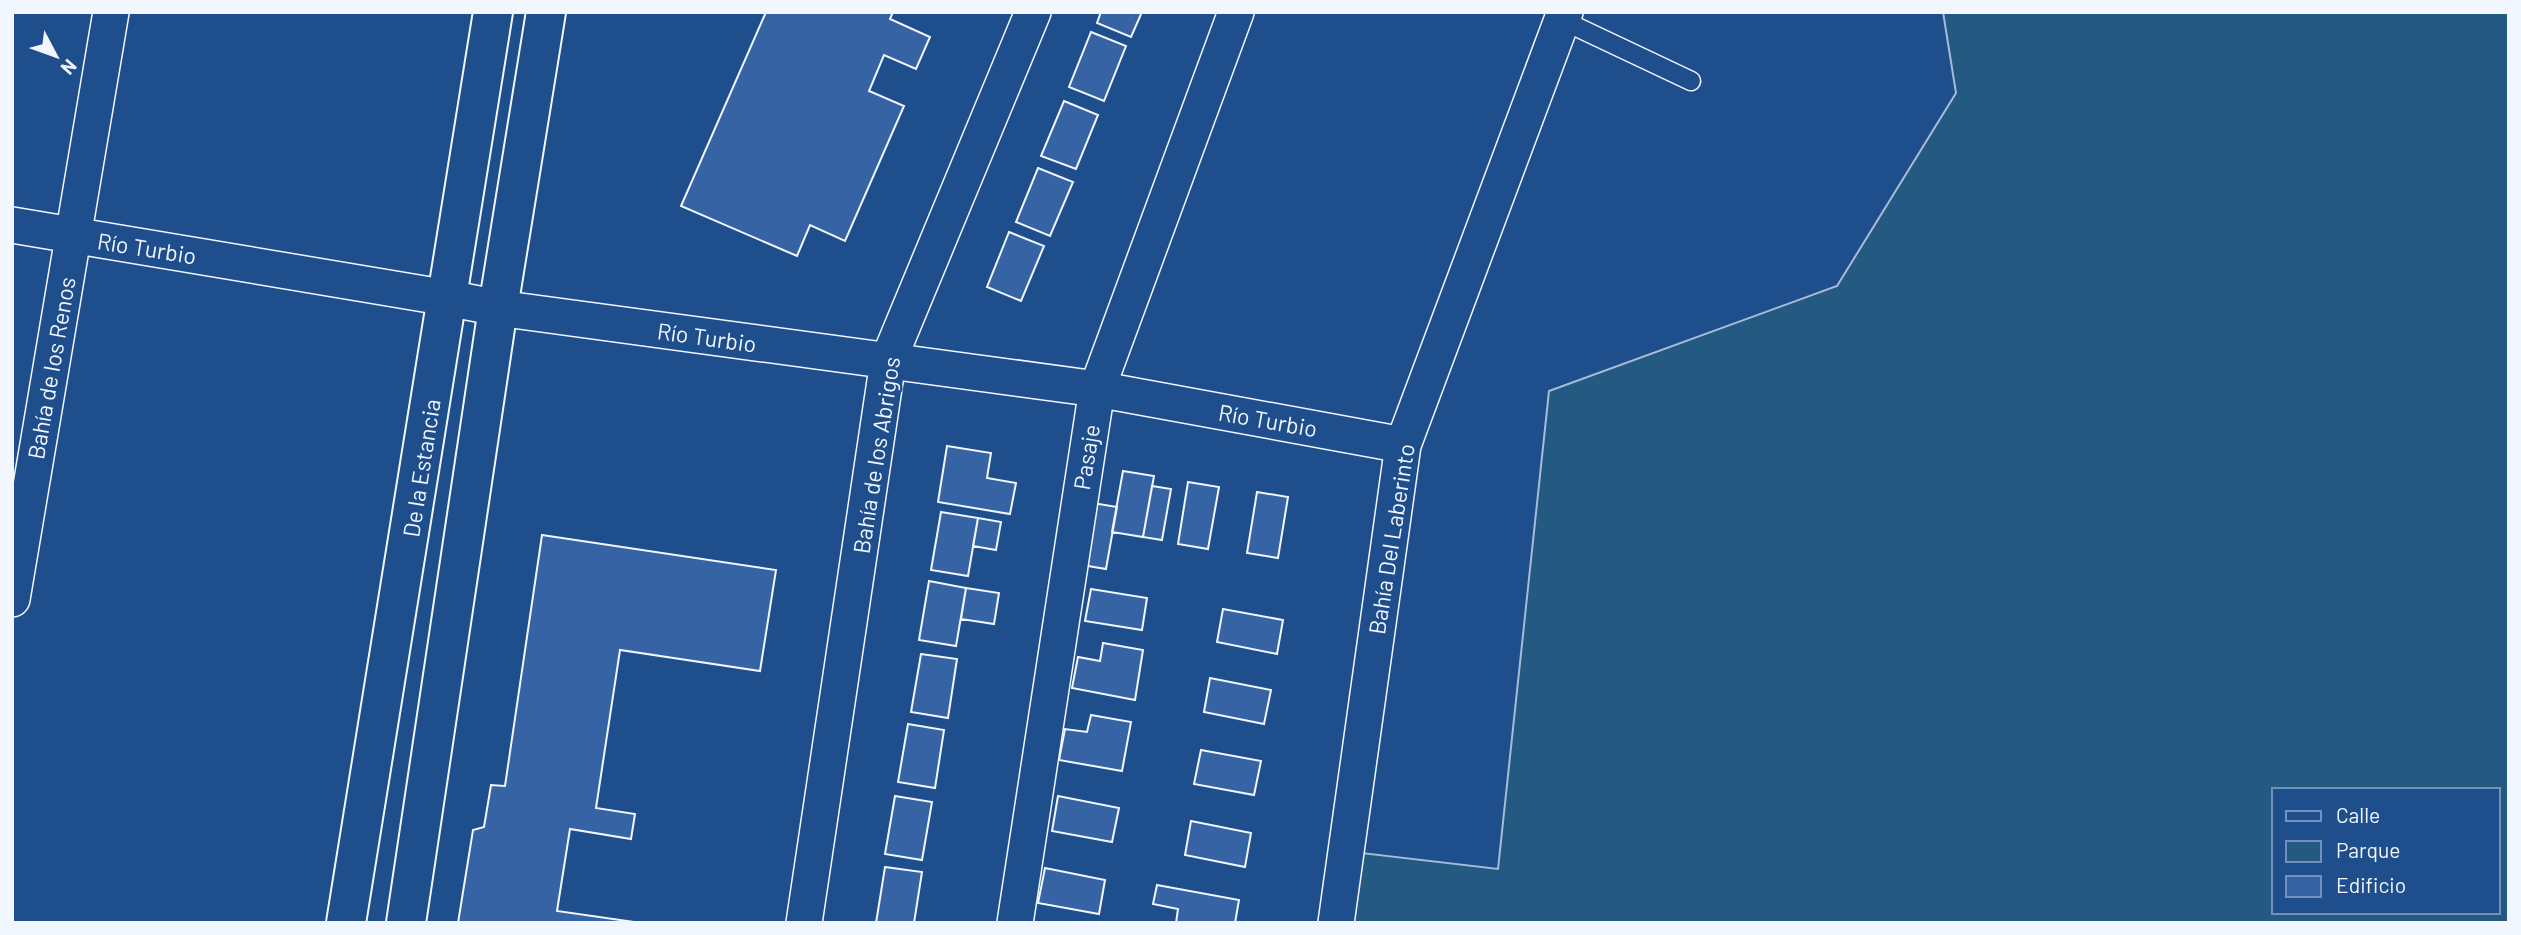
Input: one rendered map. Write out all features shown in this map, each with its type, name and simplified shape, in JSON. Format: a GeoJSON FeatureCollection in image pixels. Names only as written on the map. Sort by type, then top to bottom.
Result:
{"type":"FeatureCollection","features":[{"type":"Feature","properties":{"kind":"street","name":"Bahía de los Renos"},"geometry":{"type":"LineString","coordinates":[[12,599],[111,12]]}},
{"type":"Feature","properties":{"kind":"street","name":"De la Estancia"},"geometry":{"type":"LineString","coordinates":[[346,923],[493,12]]}},
{"type":"Feature","properties":{"kind":"street"},"geometry":{"type":"LineString","coordinates":[[406,923],[498,308],[547,12]]}},
{"type":"Feature","properties":{"kind":"street","name":"Bahía de los Abrigos"},"geometry":{"type":"LineString","coordinates":[[804,923],[888,361],[1033,12]]}},
{"type":"Feature","properties":{"kind":"street","name":"Pasaje"},"geometry":{"type":"LineString","coordinates":[[1015,923],[1097,389],[1236,12]]}},
{"type":"Feature","properties":{"kind":"street","name":"Bahía Del Laberinto"},"geometry":{"type":"LineString","coordinates":[[1336,923],[1403,445],[1564,16]]}},
{"type":"Feature","properties":{"kind":"street","name":"Río Turbio"},"geometry":{"type":"LineString","coordinates":[[12,225],[498,308],[1097,389],[1403,445]]}},
{"type":"Feature","properties":{"kind":"lane"},"geometry":{"type":"LineString","coordinates":[[1564,16],[1691,81]]}},
{"type":"Feature","properties":{"kind":"green space"},"geometry":{"type":"Polygon","coordinates":[[[1943,12],[2509,12],[2509,923],[1353,923],[1362,853],[1498,869],[1549,391],[1837,286],[1956,93],[1943,12]]]}},
{"type":"Feature","properties":{"kind":"building"},"geometry":{"type":"Polygon","coordinates":[[[766,12],[893,12],[890,19],[930,37],[916,69],[884,55],[869,91],[904,106],[845,241],[810,225],[797,256],[681,206],[766,12]]]}},
{"type":"Feature","properties":{"kind":"building"},"geometry":{"type":"Polygon","coordinates":[[[1101,12],[1142,12],[1131,37],[1097,23],[1101,12]]]}},
{"type":"Feature","properties":{"kind":"building"},"geometry":{"type":"Polygon","coordinates":[[[1091,32],[1126,46],[1104,101],[1069,87],[1091,32]]]}},
{"type":"Feature","properties":{"kind":"building"},"geometry":{"type":"Polygon","coordinates":[[[1064,101],[1098,115],[1076,169],[1041,156],[1064,101]]]}},
{"type":"Feature","properties":{"kind":"building"},"geometry":{"type":"Polygon","coordinates":[[[1038,168],[1073,182],[1050,236],[1016,222],[1038,168]]]}},
{"type":"Feature","properties":{"kind":"building"},"geometry":{"type":"Polygon","coordinates":[[[1009,232],[1044,246],[1021,301],[987,287],[1009,232]]]}},
{"type":"Feature","properties":{"kind":"building"},"geometry":{"type":"Polygon","coordinates":[[[947,446],[991,453],[987,478],[1016,483],[1010,514],[938,502],[947,446]]]}},
{"type":"Feature","properties":{"kind":"building"},"geometry":{"type":"Polygon","coordinates":[[[1123,471],[1154,476],[1143,537],[1112,532],[1123,471]]]}},
{"type":"Feature","properties":{"kind":"building"},"geometry":{"type":"Polygon","coordinates":[[[1188,482],[1219,487],[1208,549],[1178,544],[1188,482]]]}},
{"type":"Feature","properties":{"kind":"building"},"geometry":{"type":"Polygon","coordinates":[[[1152,486],[1171,489],[1162,540],[1143,537],[1152,486]]]}},
{"type":"Feature","properties":{"kind":"building"},"geometry":{"type":"Polygon","coordinates":[[[1257,492],[1288,497],[1278,558],[1247,553],[1257,492]]]}},
{"type":"Feature","properties":{"kind":"building"},"geometry":{"type":"Polygon","coordinates":[[[1087,502],[1117,507],[1106,569],[1076,564],[1087,502]]]}},
{"type":"Feature","properties":{"kind":"building"},"geometry":{"type":"Polygon","coordinates":[[[941,512],[978,518],[968,576],[931,570],[941,512]]]}},
{"type":"Feature","properties":{"kind":"building"},"geometry":{"type":"Polygon","coordinates":[[[978,518],[1001,522],[996,550],[973,546],[978,518]]]}},
{"type":"Feature","properties":{"kind":"building"},"geometry":{"type":"Polygon","coordinates":[[[542,535],[776,570],[760,671],[620,650],[596,808],[635,814],[631,839],[570,829],[557,911],[641,923],[458,923],[473,830],[484,827],[491,785],[505,786],[542,535]]]}},
{"type":"Feature","properties":{"kind":"building"},"geometry":{"type":"Polygon","coordinates":[[[929,581],[966,588],[956,646],[919,640],[929,581]]]}},
{"type":"Feature","properties":{"kind":"building"},"geometry":{"type":"Polygon","coordinates":[[[966,588],[999,593],[994,624],[961,619],[966,588]]]}},
{"type":"Feature","properties":{"kind":"building"},"geometry":{"type":"Polygon","coordinates":[[[1091,589],[1147,598],[1142,630],[1085,621],[1091,589]]]}},
{"type":"Feature","properties":{"kind":"building"},"geometry":{"type":"Polygon","coordinates":[[[1223,609],[1283,620],[1277,654],[1217,642],[1223,609]]]}},
{"type":"Feature","properties":{"kind":"building"},"geometry":{"type":"Polygon","coordinates":[[[1103,643],[1143,650],[1135,700],[1072,688],[1078,657],[1100,661],[1103,643]]]}},
{"type":"Feature","properties":{"kind":"building"},"geometry":{"type":"Polygon","coordinates":[[[921,654],[957,659],[948,718],[911,712],[921,654]]]}},
{"type":"Feature","properties":{"kind":"building"},"geometry":{"type":"Polygon","coordinates":[[[1210,678],[1271,690],[1264,724],[1204,712],[1210,678]]]}},
{"type":"Feature","properties":{"kind":"building"},"geometry":{"type":"Polygon","coordinates":[[[1091,715],[1131,722],[1122,771],[1059,760],[1065,729],[1087,732],[1091,715]]]}},
{"type":"Feature","properties":{"kind":"building"},"geometry":{"type":"Polygon","coordinates":[[[908,724],[944,730],[935,788],[898,782],[908,724]]]}},
{"type":"Feature","properties":{"kind":"building"},"geometry":{"type":"Polygon","coordinates":[[[1201,750],[1261,761],[1254,795],[1194,784],[1201,750]]]}},
{"type":"Feature","properties":{"kind":"building"},"geometry":{"type":"Polygon","coordinates":[[[895,796],[932,802],[922,860],[885,854],[895,796]]]}},
{"type":"Feature","properties":{"kind":"building"},"geometry":{"type":"Polygon","coordinates":[[[1058,796],[1119,808],[1112,842],[1052,831],[1058,796]]]}},
{"type":"Feature","properties":{"kind":"building"},"geometry":{"type":"Polygon","coordinates":[[[1191,821],[1251,833],[1245,867],[1185,855],[1191,821]]]}},
{"type":"Feature","properties":{"kind":"building"},"geometry":{"type":"Polygon","coordinates":[[[885,867],[922,872],[914,923],[876,923],[885,867]]]}},
{"type":"Feature","properties":{"kind":"building"},"geometry":{"type":"Polygon","coordinates":[[[1045,868],[1105,880],[1099,914],[1038,903],[1045,868]]]}},
{"type":"Feature","properties":{"kind":"building"},"geometry":{"type":"Polygon","coordinates":[[[1157,885],[1239,900],[1235,923],[1176,923],[1178,909],[1153,904],[1157,885]]]}}]}
